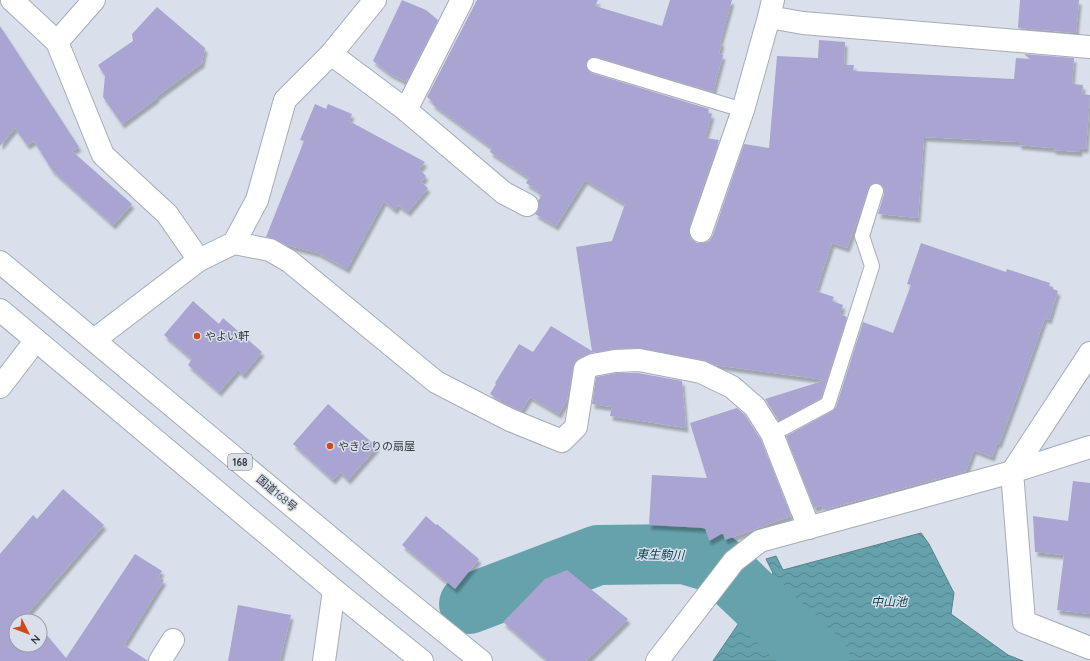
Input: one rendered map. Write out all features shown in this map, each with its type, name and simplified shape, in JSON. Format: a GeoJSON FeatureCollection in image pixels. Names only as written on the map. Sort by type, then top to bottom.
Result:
{"type":"FeatureCollection","features":[{"type":"Feature","properties":{"kind":"main road"},"geometry":{"type":"LineString","coordinates":[[12,0],[57,42],[103,155],[167,214],[199,260]]}},
{"type":"Feature","properties":{"kind":"main road"},"geometry":{"type":"LineString","coordinates":[[57,42],[94,0]]}},
{"type":"Feature","properties":{"kind":"main road"},"geometry":{"type":"LineString","coordinates":[[94,340],[199,260],[234,243],[257,200],[285,100],[331,54],[376,0]]}},
{"type":"Feature","properties":{"kind":"main road"},"geometry":{"type":"LineString","coordinates":[[406,110],[462,0]]}},
{"type":"Feature","properties":{"kind":"main road"},"geometry":{"type":"LineString","coordinates":[[701,231],[743,110],[771,9],[803,23],[1090,47]]}},
{"type":"Feature","properties":{"kind":"main road"},"geometry":{"type":"LineString","coordinates":[[331,54],[406,110],[504,193],[527,204]]}},
{"type":"Feature","properties":{"kind":"main road"},"geometry":{"type":"LineString","coordinates":[[234,243],[270,250],[289,261],[436,382],[510,420],[562,441],[576,427],[585,369],[593,365],[615,360],[639,360],[701,372],[732,387],[755,407],[772,434],[809,528]]}},
{"type":"Feature","properties":{"kind":"main road","name":"国道168号"},"geometry":{"type":"LineString","coordinates":[[0,262],[387,585],[481,661]]}},
{"type":"Feature","properties":{"kind":"main road"},"geometry":{"type":"LineString","coordinates":[[0,310],[334,590],[422,661]]}},
{"type":"Feature","properties":{"kind":"main road"},"geometry":{"type":"LineString","coordinates":[[0,387],[36,340]]}},
{"type":"Feature","properties":{"kind":"main road"},"geometry":{"type":"LineString","coordinates":[[1090,353],[1012,472],[1024,622],[1090,648]]}},
{"type":"Feature","properties":{"kind":"main road"},"geometry":{"type":"LineString","coordinates":[[658,661],[734,561],[760,541],[1012,472],[1090,447]]}},
{"type":"Feature","properties":{"kind":"main road"},"geometry":{"type":"LineString","coordinates":[[324,661],[334,590]]}},
{"type":"Feature","properties":{"kind":"main road"},"geometry":{"type":"LineString","coordinates":[[160,661],[173,640]]}},
{"type":"Feature","properties":{"kind":"lane"},"geometry":{"type":"LineString","coordinates":[[594,65],[743,110]]}},
{"type":"Feature","properties":{"kind":"lane"},"geometry":{"type":"LineString","coordinates":[[772,434],[828,404],[872,266],[862,236],[876,191]]}},
{"type":"Feature","properties":{"kind":"water","name":"中山池"},"geometry":{"type":"Polygon","coordinates":[[[921,533],[929,544],[954,593],[951,614],[1008,655],[1023,661],[713,661],[773,573],[766,559],[776,556],[783,570],[921,533]]]}},
{"type":"Feature","properties":{"kind":"building"},"geometry":{"type":"Polygon","coordinates":[[[402,0],[426,10],[438,20],[406,82],[389,73],[373,61],[402,0]]]}},
{"type":"Feature","properties":{"kind":"building"},"geometry":{"type":"Polygon","coordinates":[[[477,0],[598,0],[595,6],[662,26],[670,0],[732,0],[720,42],[722,42],[719,54],[723,55],[713,92],[596,57],[588,59],[586,63],[588,70],[592,73],[709,109],[708,113],[712,114],[705,138],[719,140],[689,227],[691,239],[697,243],[709,241],[713,235],[744,144],[769,148],[777,56],[818,58],[819,40],[845,42],[844,65],[854,65],[853,71],[1014,79],[1016,58],[1030,59],[1024,54],[1074,58],[1072,84],[1083,85],[1082,94],[1090,95],[1086,149],[1080,148],[1080,152],[1053,150],[1053,148],[1019,145],[1019,142],[924,137],[918,218],[878,214],[884,189],[882,185],[878,183],[871,185],[868,188],[847,248],[832,243],[816,291],[834,297],[832,301],[843,305],[840,314],[847,317],[821,398],[779,421],[765,399],[826,380],[714,365],[703,360],[639,348],[613,349],[591,353],[579,358],[573,367],[567,400],[559,414],[530,397],[521,411],[503,403],[490,394],[519,344],[533,352],[551,326],[592,351],[576,247],[612,241],[625,204],[585,180],[556,226],[535,214],[538,210],[538,201],[542,195],[537,193],[538,191],[526,183],[529,178],[490,152],[492,148],[432,104],[433,102],[427,97],[477,0]]]}},
{"type":"Feature","properties":{"kind":"building"},"geometry":{"type":"Polygon","coordinates":[[[1020,0],[1079,0],[1076,33],[1018,28],[1020,0]]]}},
{"type":"Feature","properties":{"kind":"building"},"geometry":{"type":"Polygon","coordinates":[[[157,7],[205,48],[202,63],[122,124],[103,97],[105,76],[98,65],[133,41],[132,34],[157,7]]]}},
{"type":"Feature","properties":{"kind":"building"},"geometry":{"type":"Polygon","coordinates":[[[0,26],[79,147],[72,151],[132,204],[113,225],[52,170],[34,141],[27,145],[15,128],[0,146],[0,26]]]}},
{"type":"Feature","properties":{"kind":"building"},"geometry":{"type":"Polygon","coordinates":[[[315,104],[326,109],[328,104],[352,114],[349,121],[425,162],[419,169],[426,176],[421,182],[428,188],[408,212],[398,205],[395,210],[384,201],[347,269],[318,253],[286,245],[276,239],[266,237],[304,141],[300,140],[315,104]]]}},
{"type":"Feature","properties":{"kind":"building"},"geometry":{"type":"Polygon","coordinates":[[[921,243],[1006,272],[1007,269],[1050,283],[1049,286],[1058,291],[1049,320],[1045,318],[999,444],[997,443],[992,457],[974,450],[966,471],[823,510],[822,505],[814,508],[786,436],[832,411],[836,407],[863,322],[893,333],[911,285],[907,284],[921,243]]]}},
{"type":"Feature","properties":{"kind":"building"},"geometry":{"type":"Polygon","coordinates":[[[193,301],[219,324],[223,318],[262,352],[243,375],[238,370],[219,392],[188,365],[192,359],[164,335],[193,301]]]}},
{"type":"Feature","properties":{"kind":"building"},"geometry":{"type":"Polygon","coordinates":[[[616,373],[638,373],[682,381],[686,428],[610,416],[612,407],[592,404],[596,377],[616,373]]]}},
{"type":"Feature","properties":{"kind":"building"},"geometry":{"type":"Polygon","coordinates":[[[328,404],[377,447],[348,480],[340,472],[333,480],[293,444],[328,404]]]}},
{"type":"Feature","properties":{"kind":"building"},"geometry":{"type":"Polygon","coordinates":[[[737,408],[745,415],[761,440],[791,516],[725,540],[723,533],[709,541],[705,528],[649,525],[652,475],[707,478],[690,423],[737,408]]]}},
{"type":"Feature","properties":{"kind":"building"},"geometry":{"type":"Polygon","coordinates":[[[1073,481],[1090,483],[1090,614],[1057,610],[1064,555],[1035,552],[1033,516],[1068,521],[1073,481]]]}},
{"type":"Feature","properties":{"kind":"building"},"geometry":{"type":"Polygon","coordinates":[[[63,489],[104,525],[28,613],[8,613],[8,653],[48,653],[48,637],[66,658],[135,554],[162,571],[158,577],[164,580],[124,645],[148,661],[0,661],[0,554],[33,515],[37,519],[63,489]]]}},
{"type":"Feature","properties":{"kind":"building"},"geometry":{"type":"Polygon","coordinates":[[[426,516],[479,559],[455,589],[402,545],[426,516]]]}},
{"type":"Feature","properties":{"kind":"building"},"geometry":{"type":"Polygon","coordinates":[[[567,570],[628,619],[586,661],[548,661],[503,622],[545,579],[567,570]]]}},
{"type":"Feature","properties":{"kind":"building"},"geometry":{"type":"Polygon","coordinates":[[[238,605],[291,615],[280,661],[228,661],[238,605]]]}},
{"type":"Feature","properties":{"kind":"waterway","name":"東生駒川"},"geometry":{"type":"LineString","coordinates":[[469,604],[598,555],[684,554],[718,564],[820,661]]}},
{"type":"Feature","properties":{"kind":"place","name":"やよい軒"},"geometry":{"type":"Point","coordinates":[197,336]}},
{"type":"Feature","properties":{"kind":"place","name":"やきとりの扇屋"},"geometry":{"type":"Point","coordinates":[330,446]}}]}
